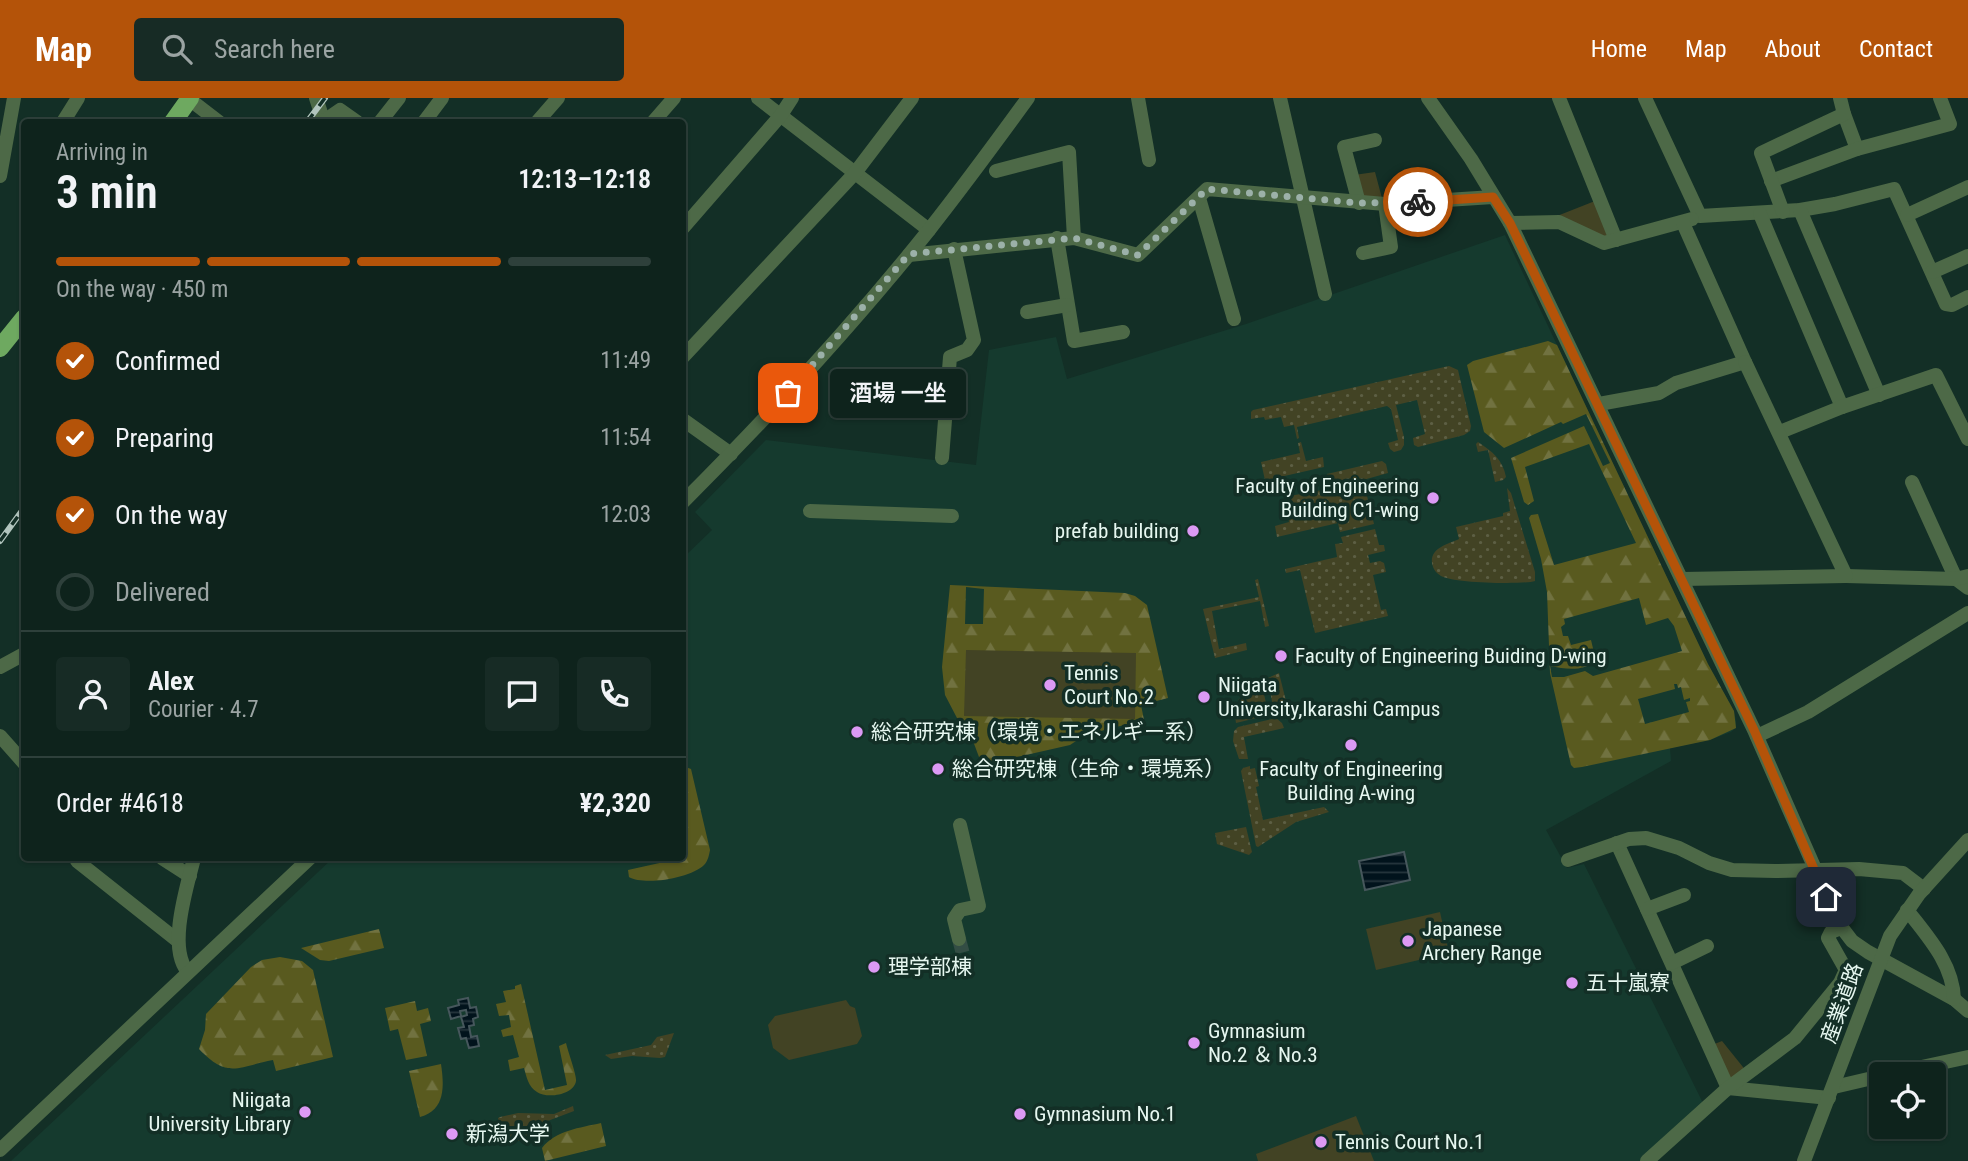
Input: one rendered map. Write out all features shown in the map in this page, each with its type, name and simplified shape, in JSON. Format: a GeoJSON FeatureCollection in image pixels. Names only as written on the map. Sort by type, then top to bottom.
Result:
{"type":"FeatureCollection","features":[{"type":"Feature","properties":{"kind":"main road"},"geometry":{"type":"LineString","coordinates":[[175,119],[189,98]]}},
{"type":"Feature","properties":{"kind":"main road"},"geometry":{"type":"LineString","coordinates":[[0,348],[21,322]]}},
{"type":"Feature","properties":{"kind":"street"},"geometry":{"type":"LineString","coordinates":[[0,176],[14,98]]}},
{"type":"Feature","properties":{"kind":"street"},"geometry":{"type":"LineString","coordinates":[[65,119],[78,98]]}},
{"type":"Feature","properties":{"kind":"street"},"geometry":{"type":"LineString","coordinates":[[189,98],[215,119]]}},
{"type":"Feature","properties":{"kind":"street"},"geometry":{"type":"LineString","coordinates":[[316,98],[323,119]]}},
{"type":"Feature","properties":{"kind":"street"},"geometry":{"type":"LineString","coordinates":[[382,119],[399,98]]}},
{"type":"Feature","properties":{"kind":"street"},"geometry":{"type":"LineString","coordinates":[[426,119],[442,98]]}},
{"type":"Feature","properties":{"kind":"street"},"geometry":{"type":"LineString","coordinates":[[540,119],[558,98]]}},
{"type":"Feature","properties":{"kind":"street"},"geometry":{"type":"LineString","coordinates":[[656,119],[674,98]]}},
{"type":"Feature","properties":{"kind":"street"},"geometry":{"type":"LineString","coordinates":[[758,98],[929,230]]}},
{"type":"Feature","properties":{"kind":"street"},"geometry":{"type":"LineString","coordinates":[[686,224],[781,115],[792,98]]}},
{"type":"Feature","properties":{"kind":"street"},"geometry":{"type":"LineString","coordinates":[[686,354],[855,173],[912,98]]}},
{"type":"Feature","properties":{"kind":"street"},"geometry":{"type":"LineString","coordinates":[[686,499],[822,356],[909,254],[1028,98]]}},
{"type":"Feature","properties":{"kind":"street"},"geometry":{"type":"LineString","coordinates":[[1138,98],[1149,160]]}},
{"type":"Feature","properties":{"kind":"street"},"geometry":{"type":"LineString","coordinates":[[1280,98],[1325,294]]}},
{"type":"Feature","properties":{"kind":"street"},"geometry":{"type":"LineString","coordinates":[[1428,98],[1471,159],[1510,223],[1757,736],[1833,916],[1852,941],[1880,960],[1954,999],[1968,1011]]}},
{"type":"Feature","properties":{"kind":"street"},"geometry":{"type":"LineString","coordinates":[[1559,98],[1616,240]]}},
{"type":"Feature","properties":{"kind":"street"},"geometry":{"type":"LineString","coordinates":[[1645,98],[1700,216]]}},
{"type":"Feature","properties":{"kind":"street"},"geometry":{"type":"LineString","coordinates":[[1840,98],[1857,149]]}},
{"type":"Feature","properties":{"kind":"street"},"geometry":{"type":"LineString","coordinates":[[1771,181],[1857,149],[1950,124],[1940,98]]}},
{"type":"Feature","properties":{"kind":"street"},"geometry":{"type":"LineString","coordinates":[[328,119],[340,110],[353,119]]}},
{"type":"Feature","properties":{"kind":"street"},"geometry":{"type":"LineString","coordinates":[[1783,212],[1761,153],[1844,114]]}},
{"type":"Feature","properties":{"kind":"street"},"geometry":{"type":"LineString","coordinates":[[1359,203],[1344,147],[1375,140]]}},
{"type":"Feature","properties":{"kind":"street"},"geometry":{"type":"LineString","coordinates":[[996,171],[1069,152],[1074,238]]}},
{"type":"Feature","properties":{"kind":"street"},"geometry":{"type":"LineString","coordinates":[[1907,215],[1968,187]]}},
{"type":"Feature","properties":{"kind":"street"},"geometry":{"type":"LineString","coordinates":[[909,254],[1074,238],[1138,255],[1207,189],[1385,204],[1493,197]]}},
{"type":"Feature","properties":{"kind":"street"},"geometry":{"type":"LineString","coordinates":[[1510,223],[1559,222],[1604,243],[1683,223],[1700,216],[1800,210],[1895,189],[1946,304],[1968,298]]}},
{"type":"Feature","properties":{"kind":"street"},"geometry":{"type":"LineString","coordinates":[[1199,198],[1234,319]]}},
{"type":"Feature","properties":{"kind":"street"},"geometry":{"type":"LineString","coordinates":[[1363,253],[1391,247],[1385,204]]}},
{"type":"Feature","properties":{"kind":"street"},"geometry":{"type":"LineString","coordinates":[[1800,210],[1879,395]]}},
{"type":"Feature","properties":{"kind":"street"},"geometry":{"type":"LineString","coordinates":[[1760,214],[1842,407]]}},
{"type":"Feature","properties":{"kind":"street"},"geometry":{"type":"LineString","coordinates":[[1683,223],[1846,576]]}},
{"type":"Feature","properties":{"kind":"street"},"geometry":{"type":"LineString","coordinates":[[1058,238],[1074,341],[1124,332]]}},
{"type":"Feature","properties":{"kind":"street"},"geometry":{"type":"LineString","coordinates":[[942,457],[950,357],[967,350],[974,340],[954,249]]}},
{"type":"Feature","properties":{"kind":"street"},"geometry":{"type":"LineString","coordinates":[[1932,272],[1968,256]]}},
{"type":"Feature","properties":{"kind":"street"},"geometry":{"type":"LineString","coordinates":[[1027,312],[1068,305]]}},
{"type":"Feature","properties":{"kind":"street"},"geometry":{"type":"LineString","coordinates":[[1599,404],[1659,393],[1676,383],[1745,362]]}},
{"type":"Feature","properties":{"kind":"street"},"geometry":{"type":"LineString","coordinates":[[1780,432],[1842,407],[1936,375],[1968,439]]}},
{"type":"Feature","properties":{"kind":"street"},"geometry":{"type":"LineString","coordinates":[[686,422],[731,454]]}},
{"type":"Feature","properties":{"kind":"street"},"geometry":{"type":"LineString","coordinates":[[1912,482],[1964,581]]}},
{"type":"Feature","properties":{"kind":"street"},"geometry":{"type":"LineString","coordinates":[[810,512],[952,516]]}},
{"type":"Feature","properties":{"kind":"street"},"geometry":{"type":"LineString","coordinates":[[1683,579],[1846,576],[1964,581]]}},
{"type":"Feature","properties":{"kind":"street"},"geometry":{"type":"LineString","coordinates":[[1757,736],[1808,712],[1968,613]]}},
{"type":"Feature","properties":{"kind":"street"},"geometry":{"type":"LineString","coordinates":[[0,667],[21,656]]}},
{"type":"Feature","properties":{"kind":"street"},"geometry":{"type":"LineString","coordinates":[[0,736],[21,760]]}},
{"type":"Feature","properties":{"kind":"street"},"geometry":{"type":"LineString","coordinates":[[959,939],[954,919],[960,910],[979,906],[960,825]]}},
{"type":"Feature","properties":{"kind":"street"},"geometry":{"type":"LineString","coordinates":[[1568,860],[1629,839],[1646,838],[1679,848],[1709,863],[1732,870],[1859,869],[1903,873],[1924,889]]}},
{"type":"Feature","properties":{"kind":"street","name":"産業道路"},"geometry":{"type":"LineString","coordinates":[[1804,1161],[1890,936],[1924,889],[1968,840]]}},
{"type":"Feature","properties":{"kind":"street"},"geometry":{"type":"LineString","coordinates":[[1617,843],[1728,1088]]}},
{"type":"Feature","properties":{"kind":"street"},"geometry":{"type":"LineString","coordinates":[[77,861],[178,941]]}},
{"type":"Feature","properties":{"kind":"street"},"geometry":{"type":"LineString","coordinates":[[167,861],[190,876]]}},
{"type":"Feature","properties":{"kind":"street"},"geometry":{"type":"LineString","coordinates":[[188,972],[180,959],[178,941],[193,861]]}},
{"type":"Feature","properties":{"kind":"street"},"geometry":{"type":"LineString","coordinates":[[0,1150],[307,861]]}},
{"type":"Feature","properties":{"kind":"street"},"geometry":{"type":"LineString","coordinates":[[1647,909],[1684,895]]}},
{"type":"Feature","properties":{"kind":"street"},"geometry":{"type":"LineString","coordinates":[[1907,910],[1949,970],[1954,984],[1954,999]]}},
{"type":"Feature","properties":{"kind":"street"},"geometry":{"type":"LineString","coordinates":[[1647,1161],[1728,1088],[1795,1038],[1840,983],[1846,970],[1828,938],[1831,932],[1841,928]]}},
{"type":"Feature","properties":{"kind":"street"},"geometry":{"type":"LineString","coordinates":[[1672,963],[1707,946]]}},
{"type":"Feature","properties":{"kind":"street"},"geometry":{"type":"LineString","coordinates":[[1945,1062],[1968,1057]]}},
{"type":"Feature","properties":{"kind":"street"},"geometry":{"type":"LineString","coordinates":[[1728,1088],[1832,1092],[1869,1080]]}},
{"type":"Feature","properties":{"kind":"shaded area"},"geometry":{"type":"Polygon","coordinates":[[[1375,172],[1383,202],[1360,201],[1354,175],[1375,172]]]}},
{"type":"Feature","properties":{"kind":"shaded area"},"geometry":{"type":"Polygon","coordinates":[[[1600,199],[1612,235],[1597,239],[1557,216],[1600,199]]]}},
{"type":"Feature","properties":{"kind":"shaded area","name":"Niigata University,Ikarashi Campus"},"geometry":{"type":"Polygon","coordinates":[[[1505,235],[1708,664],[1734,711],[1736,728],[1731,732],[1710,740],[1670,748],[1671,761],[1546,830],[1567,868],[1584,864],[1703,1103],[1642,1161],[11,1161],[330,861],[686,861],[686,555],[712,530],[695,512],[766,440],[976,465],[989,350],[1056,337],[1067,379],[1246,324],[1505,235]]]}},
{"type":"Feature","properties":{"kind":"shaded area"},"geometry":{"type":"Polygon","coordinates":[[[1449,366],[1458,370],[1471,426],[1470,431],[1464,435],[1418,447],[1414,445],[1413,438],[1425,434],[1417,400],[1396,405],[1404,445],[1401,450],[1394,452],[1388,443],[1398,440],[1391,409],[1387,406],[1297,427],[1297,439],[1294,425],[1284,427],[1281,417],[1251,419],[1253,410],[1449,366]]]}},
{"type":"Feature","properties":{"kind":"shaded area"},"geometry":{"type":"Polygon","coordinates":[[[1301,442],[1306,461],[1323,457],[1324,467],[1280,477],[1282,490],[1268,494],[1261,462],[1300,453],[1298,443],[1301,442]]]}},
{"type":"Feature","properties":{"kind":"shaded area"},"geometry":{"type":"Polygon","coordinates":[[[1478,442],[1492,453],[1500,461],[1506,477],[1503,480],[1495,482],[1488,450],[1478,452],[1478,442]]]}},
{"type":"Feature","properties":{"kind":"shaded area"},"geometry":{"type":"Polygon","coordinates":[[[1382,461],[1386,464],[1388,473],[1363,480],[1374,524],[1340,532],[1338,523],[1277,537],[1275,526],[1289,522],[1284,497],[1328,489],[1327,474],[1382,461]]]}},
{"type":"Feature","properties":{"kind":"shaded area"},"geometry":{"type":"Polygon","coordinates":[[[1507,488],[1511,493],[1535,572],[1535,581],[1472,582],[1439,575],[1432,565],[1432,558],[1437,550],[1459,539],[1456,527],[1503,516],[1503,513],[1510,511],[1507,488]]]}},
{"type":"Feature","properties":{"kind":"shaded area"},"geometry":{"type":"Polygon","coordinates":[[[1375,529],[1379,545],[1384,545],[1385,551],[1368,555],[1370,563],[1384,563],[1386,572],[1373,575],[1381,610],[1386,609],[1388,616],[1315,633],[1300,570],[1286,573],[1285,569],[1337,557],[1335,544],[1343,543],[1341,537],[1375,529]]]}},
{"type":"Feature","properties":{"kind":"shaded area"},"geometry":{"type":"Polygon","coordinates":[[[1258,579],[1269,626],[1265,627],[1260,601],[1212,611],[1219,649],[1246,643],[1247,650],[1215,658],[1203,609],[1259,597],[1255,580],[1258,579]]]}},
{"type":"Feature","properties":{"kind":"shaded area","name":"Tennis Court No.2"},"geometry":{"type":"Polygon","coordinates":[[[966,650],[1136,653],[1135,719],[964,716],[966,650]]]}},
{"type":"Feature","properties":{"kind":"shaded area"},"geometry":{"type":"Polygon","coordinates":[[[1279,673],[1289,713],[1279,713],[1273,708],[1268,678],[1279,673]]]}},
{"type":"Feature","properties":{"kind":"shaded area"},"geometry":{"type":"Polygon","coordinates":[[[1262,685],[1268,712],[1238,700],[1251,689],[1262,685]]]}},
{"type":"Feature","properties":{"kind":"shaded area"},"geometry":{"type":"Polygon","coordinates":[[[1237,704],[1269,715],[1236,723],[1234,709],[1237,704]]]}},
{"type":"Feature","properties":{"kind":"shaded area"},"geometry":{"type":"Polygon","coordinates":[[[1276,718],[1284,728],[1244,737],[1248,759],[1239,759],[1233,741],[1234,731],[1238,727],[1276,718]]]}},
{"type":"Feature","properties":{"kind":"shaded area"},"geometry":{"type":"Polygon","coordinates":[[[1250,766],[1250,769],[1255,768],[1263,820],[1324,807],[1329,812],[1296,822],[1256,846],[1241,771],[1250,766]]]}},
{"type":"Feature","properties":{"kind":"shaded area"},"geometry":{"type":"Polygon","coordinates":[[[1246,827],[1252,852],[1249,855],[1217,844],[1215,833],[1246,827]]]}},
{"type":"Feature","properties":{"kind":"shaded area","name":"Japanese Archery Range"},"geometry":{"type":"Polygon","coordinates":[[[1440,912],[1449,953],[1376,970],[1366,929],[1440,912]]]}},
{"type":"Feature","properties":{"kind":"shaded area"},"geometry":{"type":"Polygon","coordinates":[[[846,1000],[855,1008],[862,1036],[857,1044],[789,1060],[773,1048],[768,1025],[775,1016],[846,1000]]]}},
{"type":"Feature","properties":{"kind":"shaded area"},"geometry":{"type":"Polygon","coordinates":[[[674,1033],[665,1057],[632,1056],[611,1059],[605,1055],[651,1045],[657,1037],[674,1033]]]}},
{"type":"Feature","properties":{"kind":"shaded area"},"geometry":{"type":"Polygon","coordinates":[[[1722,1041],[1747,1072],[1732,1082],[1712,1045],[1722,1041]]]}},
{"type":"Feature","properties":{"kind":"shaded area"},"geometry":{"type":"Polygon","coordinates":[[[573,1106],[574,1111],[545,1122],[519,1141],[504,1134],[498,1118],[518,1113],[554,1114],[573,1106]]]}},
{"type":"Feature","properties":{"kind":"shaded area","name":"Tennis Court No.1"},"geometry":{"type":"Polygon","coordinates":[[[1356,1116],[1374,1161],[1258,1161],[1256,1154],[1356,1116]]]}},
{"type":"Feature","properties":{"kind":"green space"},"geometry":{"type":"Polygon","coordinates":[[[1548,341],[1557,345],[1708,664],[1734,711],[1736,728],[1710,740],[1582,767],[1574,768],[1571,765],[1550,673],[1547,592],[1529,518],[1538,514],[1554,565],[1636,543],[1589,444],[1525,467],[1534,501],[1528,505],[1524,502],[1511,458],[1584,426],[1603,466],[1610,463],[1586,414],[1563,424],[1561,422],[1504,448],[1484,432],[1467,365],[1473,361],[1548,341]],[[1639,598],[1564,619],[1565,624],[1561,627],[1563,636],[1568,636],[1571,645],[1591,640],[1596,661],[1580,668],[1550,666],[1552,677],[1564,677],[1585,671],[1593,676],[1682,651],[1674,626],[1668,618],[1646,625],[1639,598]],[[1674,684],[1675,689],[1638,699],[1645,724],[1689,712],[1686,702],[1690,701],[1690,698],[1684,700],[1681,687],[1678,688],[1677,684],[1674,684]]]}},
{"type":"Feature","properties":{"kind":"green space"},"geometry":{"type":"Polygon","coordinates":[[[950,585],[1125,593],[1135,596],[1147,605],[1168,698],[1141,705],[1144,720],[1085,735],[1070,745],[982,765],[973,741],[945,695],[942,667],[950,585]],[[966,587],[965,624],[983,624],[984,589],[966,587]]]}},
{"type":"Feature","properties":{"kind":"green space"},"geometry":{"type":"Polygon","coordinates":[[[686,767],[691,769],[710,850],[704,865],[689,874],[656,881],[636,880],[629,877],[628,870],[668,861],[686,861],[686,767]]]}},
{"type":"Feature","properties":{"kind":"green space"},"geometry":{"type":"Polygon","coordinates":[[[379,929],[384,948],[329,961],[320,960],[301,948],[379,929]]]}},
{"type":"Feature","properties":{"kind":"green space"},"geometry":{"type":"Polygon","coordinates":[[[280,957],[302,961],[313,970],[333,1057],[276,1071],[273,1060],[241,1068],[225,1068],[199,1049],[205,1030],[206,1014],[251,967],[262,960],[280,957]]]}},
{"type":"Feature","properties":{"kind":"green space"},"geometry":{"type":"Polygon","coordinates":[[[521,984],[545,1090],[567,1085],[559,1046],[566,1043],[576,1081],[570,1090],[553,1095],[541,1094],[530,1084],[524,1068],[510,1071],[508,1060],[519,1057],[513,1035],[503,1037],[501,1030],[511,1027],[509,1015],[499,1016],[496,1004],[506,1002],[503,991],[515,989],[515,986],[521,984]]]}},
{"type":"Feature","properties":{"kind":"green space"},"geometry":{"type":"Polygon","coordinates":[[[415,1001],[417,1011],[428,1008],[431,1021],[420,1024],[427,1056],[406,1060],[398,1029],[390,1031],[385,1008],[415,1001]]]}},
{"type":"Feature","properties":{"kind":"green space"},"geometry":{"type":"Polygon","coordinates":[[[441,1064],[443,1088],[439,1103],[435,1109],[420,1117],[409,1071],[441,1064]]]}},
{"type":"Feature","properties":{"kind":"green space"},"geometry":{"type":"Polygon","coordinates":[[[601,1123],[606,1146],[545,1161],[542,1148],[554,1137],[601,1123]]]}},
{"type":"Feature","properties":{"kind":"water"},"geometry":{"type":"Polygon","coordinates":[[[1404,852],[1410,880],[1365,890],[1359,861],[1404,852]]]}},
{"type":"Feature","properties":{"kind":"water"},"geometry":{"type":"Polygon","coordinates":[[[468,998],[470,1008],[476,1007],[478,1017],[473,1019],[474,1025],[469,1026],[471,1037],[477,1036],[479,1046],[469,1048],[466,1038],[461,1039],[458,1028],[464,1027],[461,1017],[467,1015],[466,1010],[460,1011],[461,1016],[451,1019],[448,1008],[459,1005],[458,1000],[468,998]]]}},
{"type":"Feature","properties":{"kind":"tunnel"},"geometry":{"type":"LineString","coordinates":[[959,939],[964,958]]}},
{"type":"Feature","properties":{"kind":"railway"},"geometry":{"type":"LineString","coordinates":[[309,119],[325,98]]}},
{"type":"Feature","properties":{"kind":"railway"},"geometry":{"type":"LineString","coordinates":[[0,541],[21,512]]}},
{"type":"Feature","properties":{"kind":"way so far"},"geometry":{"type":"LineString","coordinates":[[788,393],[909,254],[1074,238],[1138,255],[1207,189],[1359,203],[1418,202]]}},
{"type":"Feature","properties":{"kind":"place","name":"酒場 一坐"},"geometry":{"type":"Point","coordinates":[788,393]}},
{"type":"Feature","properties":{"kind":"place","name":"Faculty of Engineering Building C1-wing"},"geometry":{"type":"Point","coordinates":[1433,498]}},
{"type":"Feature","properties":{"kind":"place","name":"prefab building"},"geometry":{"type":"Point","coordinates":[1193,531]}},
{"type":"Feature","properties":{"kind":"place","name":"Faculty of Engineering Buiding D-wing"},"geometry":{"type":"Point","coordinates":[1281,656]}},
{"type":"Feature","properties":{"kind":"place","name":"Tennis Court No.2"},"geometry":{"type":"Point","coordinates":[1050,685]}},
{"type":"Feature","properties":{"kind":"place","name":"Niigata University,Ikarashi Campus"},"geometry":{"type":"Point","coordinates":[1204,697]}},
{"type":"Feature","properties":{"kind":"place","name":"総合研究棟（環境・エネルギー系）"},"geometry":{"type":"Point","coordinates":[857,732]}},
{"type":"Feature","properties":{"kind":"place","name":"Faculty of Engineering Building A-wing"},"geometry":{"type":"Point","coordinates":[1351,745]}},
{"type":"Feature","properties":{"kind":"place","name":"総合研究棟（生命・環境系）"},"geometry":{"type":"Point","coordinates":[938,769]}},
{"type":"Feature","properties":{"kind":"place","name":"Japanese Archery Range"},"geometry":{"type":"Point","coordinates":[1408,941]}},
{"type":"Feature","properties":{"kind":"place","name":"理学部棟"},"geometry":{"type":"Point","coordinates":[874,967]}},
{"type":"Feature","properties":{"kind":"place","name":"五十嵐寮"},"geometry":{"type":"Point","coordinates":[1572,983]}},
{"type":"Feature","properties":{"kind":"place","name":"Gymnasium No.2 ＆ No.3"},"geometry":{"type":"Point","coordinates":[1194,1043]}},
{"type":"Feature","properties":{"kind":"place","name":"Niigata University Library"},"geometry":{"type":"Point","coordinates":[305,1112]}},
{"type":"Feature","properties":{"kind":"place","name":"Gymnasium No.1"},"geometry":{"type":"Point","coordinates":[1020,1114]}},
{"type":"Feature","properties":{"kind":"place","name":"新潟大学"},"geometry":{"type":"Point","coordinates":[452,1134]}},
{"type":"Feature","properties":{"kind":"place","name":"Tennis Court No.1"},"geometry":{"type":"Point","coordinates":[1321,1142]}},
{"type":"Feature","properties":{"kind":"route"},"geometry":{"type":"LineString","coordinates":[[1418,202],[1493,197],[1510,223],[1754,730],[1826,897]]}}]}
